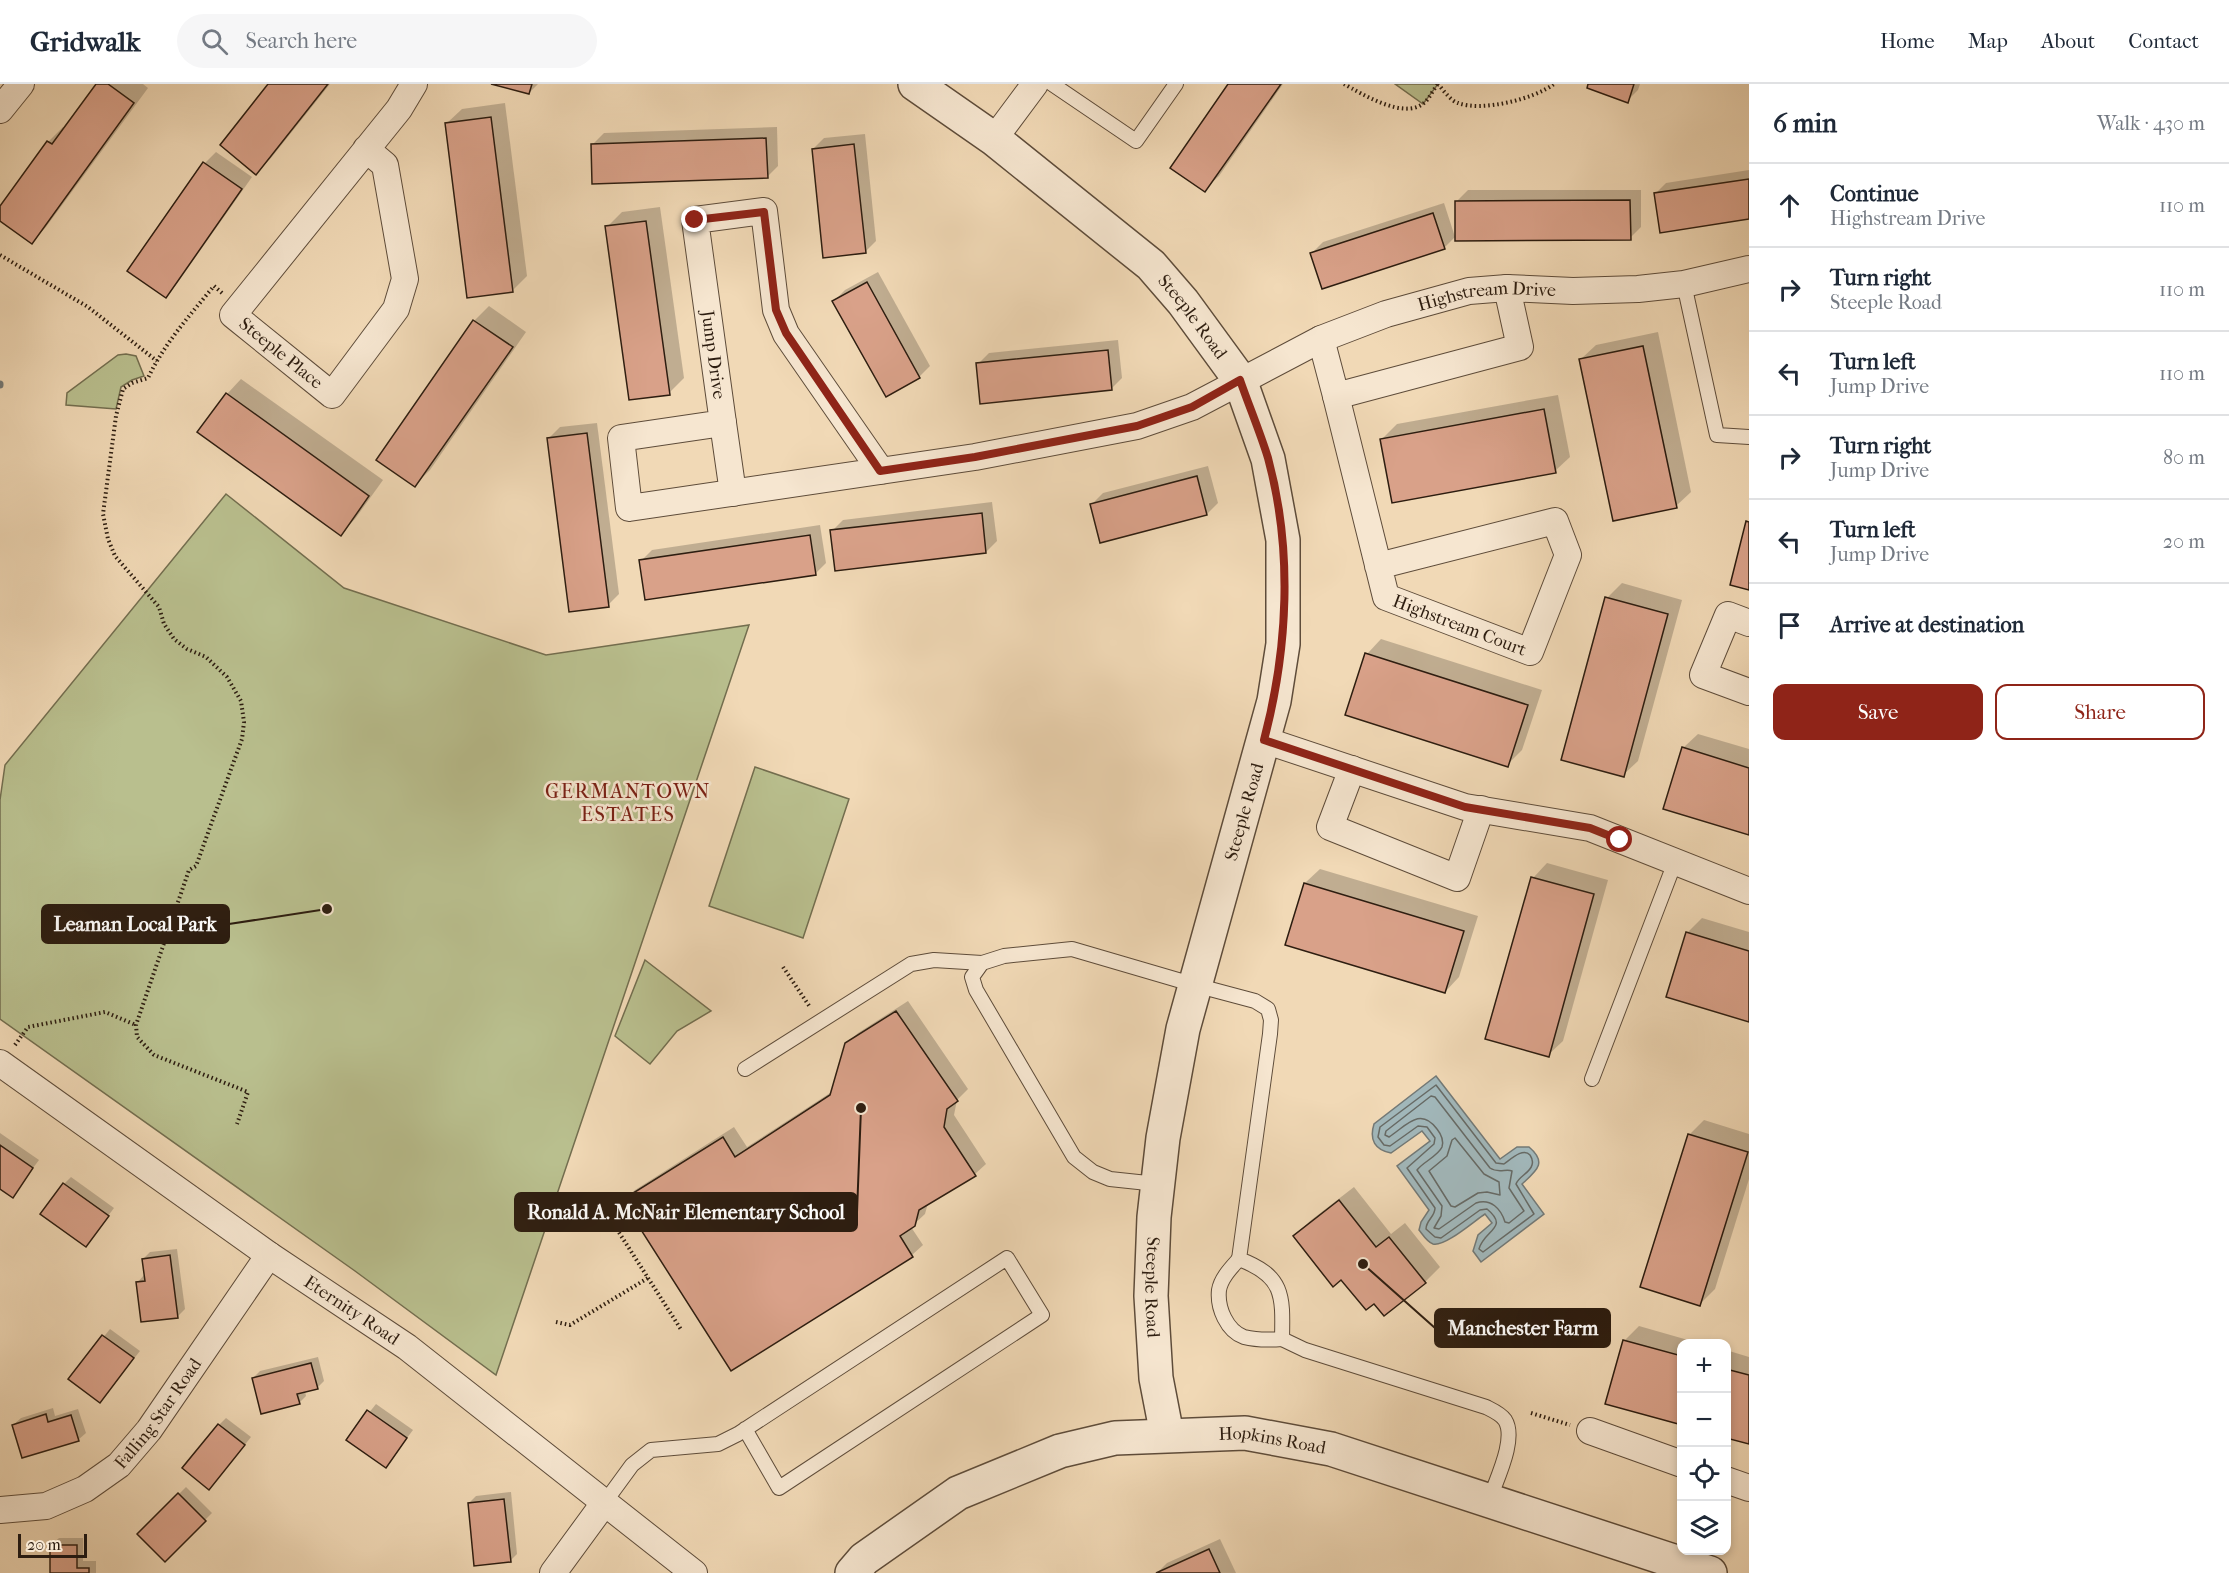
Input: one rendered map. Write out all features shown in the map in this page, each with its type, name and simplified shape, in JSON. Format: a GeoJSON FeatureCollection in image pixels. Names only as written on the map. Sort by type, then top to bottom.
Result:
{"type":"FeatureCollection","features":[{"type":"Feature","properties":{"kind":"street"},"geometry":{"type":"LineString","coordinates":[[0,110],[21,84]]}},
{"type":"Feature","properties":{"kind":"street","name":"Steeple Place"},"geometry":{"type":"LineString","coordinates":[[366,149],[385,165],[405,279],[396,309],[332,395],[233,315],[366,149],[399,109],[414,84]]}},
{"type":"Feature","properties":{"kind":"street","name":"Steeple Road"},"geometry":{"type":"LineString","coordinates":[[915,84],[994,139],[1151,265],[1183,302],[1240,380],[1268,459],[1283,540],[1283,644],[1275,701],[1183,1029],[1163,1138],[1157,1185],[1151,1296],[1156,1377],[1167,1435]]}},
{"type":"Feature","properties":{"kind":"street"},"geometry":{"type":"LineString","coordinates":[[994,139],[1035,84]]}},
{"type":"Feature","properties":{"kind":"street","name":"Jump Drive"},"geometry":{"type":"LineString","coordinates":[[880,471],[786,333],[776,310],[764,212],[695,220],[723,423],[621,438],[629,508],[975,457],[1137,426],[1192,407],[1240,380]]}},
{"type":"Feature","properties":{"kind":"street","name":"Highstream Drive"},"geometry":{"type":"LineString","coordinates":[[1240,380],[1321,339],[1386,314],[1469,291],[1507,288],[1573,291],[1638,289],[1684,284],[1749,269]]}},
{"type":"Feature","properties":{"kind":"street"},"geometry":{"type":"LineString","coordinates":[[1336,396],[1520,346],[1507,288]]}},
{"type":"Feature","properties":{"kind":"street","name":"Highstream Court"},"geometry":{"type":"LineString","coordinates":[[1321,339],[1336,396],[1378,566],[1386,597],[1530,652],[1568,555],[1555,521],[1378,566]]}},
{"type":"Feature","properties":{"kind":"street"},"geometry":{"type":"LineString","coordinates":[[723,423],[733,493]]}},
{"type":"Feature","properties":{"kind":"street"},"geometry":{"type":"LineString","coordinates":[[1749,622],[1728,615],[1703,675],[1749,692]]}},
{"type":"Feature","properties":{"kind":"street"},"geometry":{"type":"LineString","coordinates":[[1264,740],[1465,807],[1590,828],[1749,891]]}},
{"type":"Feature","properties":{"kind":"street"},"geometry":{"type":"LineString","coordinates":[[1352,769],[1330,826],[1457,878],[1480,809]]}},
{"type":"Feature","properties":{"kind":"street","name":"Eternity Road"},"geometry":{"type":"LineString","coordinates":[[1,1064],[270,1255],[407,1347],[694,1573]]}},
{"type":"Feature","properties":{"kind":"street","name":"Falling Star Road"},"geometry":{"type":"LineString","coordinates":[[0,1510],[46,1506],[85,1489],[119,1465],[149,1430],[270,1255]]}},
{"type":"Feature","properties":{"kind":"street"},"geometry":{"type":"LineString","coordinates":[[1590,1431],[1677,1462]]}},
{"type":"Feature","properties":{"kind":"street","name":"Hopkins Road"},"geometry":{"type":"LineString","coordinates":[[852,1573],[864,1559],[958,1493],[1060,1451],[1115,1438],[1245,1433],[1331,1449],[1710,1573]]}},
{"type":"Feature","properties":{"kind":"street"},"geometry":{"type":"LineString","coordinates":[[1731,1482],[1749,1488]]}},
{"type":"Feature","properties":{"kind":"street"},"geometry":{"type":"LineString","coordinates":[[553,1573],[605,1502]]}},
{"type":"Feature","properties":{"kind":"lane"},"geometry":{"type":"LineString","coordinates":[[1052,84],[1136,141],[1176,84]]}},
{"type":"Feature","properties":{"kind":"lane"},"geometry":{"type":"LineString","coordinates":[[1684,284],[1717,435],[1749,437]]}},
{"type":"Feature","properties":{"kind":"lane"},"geometry":{"type":"LineString","coordinates":[[1592,1079],[1675,862]]}},
{"type":"Feature","properties":{"kind":"lane"},"geometry":{"type":"LineString","coordinates":[[745,1069],[911,964],[934,960],[982,963],[1004,956],[1072,949],[1255,1001],[1268,1009],[1271,1020],[1239,1259],[1227,1272],[1219,1290],[1220,1309],[1230,1327],[1243,1336],[1269,1340],[1282,1339],[1305,1350],[1486,1407],[1504,1418],[1510,1431],[1508,1448],[1489,1501]]}},
{"type":"Feature","properties":{"kind":"lane"},"geometry":{"type":"LineString","coordinates":[[982,963],[972,977],[976,990],[1074,1157],[1093,1172],[1110,1179],[1157,1185]]}},
{"type":"Feature","properties":{"kind":"lane"},"geometry":{"type":"LineString","coordinates":[[605,1502],[632,1465],[651,1450],[718,1444],[745,1429],[1007,1258],[1042,1315],[779,1488],[745,1429]]}},
{"type":"Feature","properties":{"kind":"lane"},"geometry":{"type":"LineString","coordinates":[[1239,1259],[1267,1274],[1281,1292],[1282,1339]]}},
{"type":"Feature","properties":{"kind":"path"},"geometry":{"type":"LineString","coordinates":[[1344,84],[1383,105],[1411,109],[1423,104],[1438,84],[1457,103],[1487,107],[1520,99],[1554,84]]}},
{"type":"Feature","properties":{"kind":"path"},"geometry":{"type":"LineString","coordinates":[[0,255],[88,307],[157,361]]}},
{"type":"Feature","properties":{"kind":"path"},"geometry":{"type":"LineString","coordinates":[[237,1124],[248,1092],[154,1055],[137,1037],[136,1024],[189,870],[196,866],[242,740],[244,722],[240,701],[227,677],[206,657],[174,639],[164,624],[159,607],[115,556],[108,539],[103,514],[116,416],[123,389],[132,383],[148,378],[180,328],[214,286],[240,307]]}},
{"type":"Feature","properties":{"kind":"path"},"geometry":{"type":"LineString","coordinates":[[783,967],[820,1022]]}},
{"type":"Feature","properties":{"kind":"path"},"geometry":{"type":"LineString","coordinates":[[1,1064],[28,1027],[105,1012],[136,1024]]}},
{"type":"Feature","properties":{"kind":"path"},"geometry":{"type":"LineString","coordinates":[[602,1206],[682,1331]]}},
{"type":"Feature","properties":{"kind":"path"},"geometry":{"type":"LineString","coordinates":[[556,1322],[570,1325],[648,1278]]}},
{"type":"Feature","properties":{"kind":"path"},"geometry":{"type":"LineString","coordinates":[[1531,1413],[1590,1431]]}},
{"type":"Feature","properties":{"kind":"green space"},"geometry":{"type":"Polygon","coordinates":[[[1395,84],[1438,84],[1423,104],[1395,84]]]}},
{"type":"Feature","properties":{"kind":"green space"},"geometry":{"type":"Polygon","coordinates":[[[118,355],[136,356],[144,376],[121,387],[116,409],[66,405],[67,393],[118,355]]]}},
{"type":"Feature","properties":{"kind":"green space"},"geometry":{"type":"Polygon","coordinates":[[[226,494],[344,588],[546,655],[749,625],[496,1375],[355,1271],[0,1019],[0,800],[5,765],[226,494]]]}},
{"type":"Feature","properties":{"kind":"green space"},"geometry":{"type":"Polygon","coordinates":[[[755,767],[849,799],[803,938],[709,906],[755,767]]]}},
{"type":"Feature","properties":{"kind":"green space"},"geometry":{"type":"Polygon","coordinates":[[[645,960],[711,1011],[677,1031],[650,1064],[615,1036],[645,960]]]}},
{"type":"Feature","properties":{"kind":"water"},"geometry":{"type":"Polygon","coordinates":[[[1436,1076],[1500,1159],[1517,1147],[1529,1147],[1539,1162],[1535,1171],[1522,1184],[1544,1214],[1481,1262],[1473,1251],[1478,1235],[1492,1223],[1485,1214],[1452,1238],[1438,1244],[1429,1242],[1419,1230],[1429,1210],[1397,1166],[1430,1141],[1422,1131],[1391,1153],[1377,1147],[1372,1135],[1374,1124],[1436,1076]]]}},
{"type":"Feature","properties":{"kind":"building"},"geometry":{"type":"Polygon","coordinates":[[[96,84],[108,84],[134,103],[32,244],[0,221],[0,206],[47,141],[52,144],[96,84]]]}},
{"type":"Feature","properties":{"kind":"building"},"geometry":{"type":"Polygon","coordinates":[[[268,84],[328,84],[256,175],[220,145],[268,84]]]}},
{"type":"Feature","properties":{"kind":"building"},"geometry":{"type":"Polygon","coordinates":[[[491,84],[532,84],[529,94],[491,84]]]}},
{"type":"Feature","properties":{"kind":"building"},"geometry":{"type":"Polygon","coordinates":[[[1228,84],[1281,84],[1205,192],[1170,168],[1228,84]]]}},
{"type":"Feature","properties":{"kind":"building"},"geometry":{"type":"Polygon","coordinates":[[[1588,84],[1634,84],[1628,103],[1587,88],[1588,84]]]}},
{"type":"Feature","properties":{"kind":"building"},"geometry":{"type":"Polygon","coordinates":[[[491,117],[513,292],[467,298],[445,123],[491,117]]]}},
{"type":"Feature","properties":{"kind":"building"},"geometry":{"type":"Polygon","coordinates":[[[766,138],[768,178],[592,184],[591,144],[766,138]]]}},
{"type":"Feature","properties":{"kind":"building"},"geometry":{"type":"Polygon","coordinates":[[[854,144],[866,253],[823,258],[812,149],[854,144]]]}},
{"type":"Feature","properties":{"kind":"building"},"geometry":{"type":"Polygon","coordinates":[[[203,162],[242,189],[166,298],[127,271],[203,162]]]}},
{"type":"Feature","properties":{"kind":"building"},"geometry":{"type":"Polygon","coordinates":[[[1749,179],[1749,219],[1660,233],[1654,193],[1749,179]]]}},
{"type":"Feature","properties":{"kind":"building"},"geometry":{"type":"Polygon","coordinates":[[[1630,200],[1631,240],[1455,241],[1455,201],[1630,200]]]}},
{"type":"Feature","properties":{"kind":"building"},"geometry":{"type":"Polygon","coordinates":[[[1433,213],[1445,249],[1322,289],[1310,253],[1433,213]]]}},
{"type":"Feature","properties":{"kind":"building"},"geometry":{"type":"Polygon","coordinates":[[[646,221],[670,395],[629,400],[605,226],[646,221]]]}},
{"type":"Feature","properties":{"kind":"building"},"geometry":{"type":"Polygon","coordinates":[[[867,282],[920,378],[886,397],[832,301],[867,282]]]}},
{"type":"Feature","properties":{"kind":"building"},"geometry":{"type":"Polygon","coordinates":[[[473,320],[513,347],[415,487],[376,460],[473,320]]]}},
{"type":"Feature","properties":{"kind":"building"},"geometry":{"type":"Polygon","coordinates":[[[1643,346],[1677,508],[1613,521],[1579,359],[1643,346]]]}},
{"type":"Feature","properties":{"kind":"building"},"geometry":{"type":"Polygon","coordinates":[[[1108,350],[1112,390],[980,404],[976,363],[1108,350]]]}},
{"type":"Feature","properties":{"kind":"building"},"geometry":{"type":"Polygon","coordinates":[[[226,393],[369,496],[341,536],[197,432],[226,393]]]}},
{"type":"Feature","properties":{"kind":"building"},"geometry":{"type":"Polygon","coordinates":[[[1544,409],[1556,473],[1392,503],[1380,439],[1544,409]]]}},
{"type":"Feature","properties":{"kind":"building"},"geometry":{"type":"Polygon","coordinates":[[[587,433],[609,607],[569,612],[547,438],[587,433]]]}},
{"type":"Feature","properties":{"kind":"building"},"geometry":{"type":"Polygon","coordinates":[[[1197,476],[1207,515],[1100,543],[1090,504],[1197,476]]]}},
{"type":"Feature","properties":{"kind":"building"},"geometry":{"type":"Polygon","coordinates":[[[982,513],[986,553],[835,571],[830,530],[982,513]]]}},
{"type":"Feature","properties":{"kind":"building"},"geometry":{"type":"Polygon","coordinates":[[[1746,521],[1749,522],[1749,590],[1730,585],[1746,521]]]}},
{"type":"Feature","properties":{"kind":"building"},"geometry":{"type":"Polygon","coordinates":[[[810,535],[816,575],[645,600],[639,560],[810,535]]]}},
{"type":"Feature","properties":{"kind":"building"},"geometry":{"type":"Polygon","coordinates":[[[1605,597],[1668,614],[1624,777],[1561,760],[1605,597]]]}},
{"type":"Feature","properties":{"kind":"building"},"geometry":{"type":"Polygon","coordinates":[[[1365,653],[1528,705],[1508,767],[1345,715],[1365,653]]]}},
{"type":"Feature","properties":{"kind":"building"},"geometry":{"type":"Polygon","coordinates":[[[1682,747],[1749,768],[1749,835],[1663,809],[1682,747]]]}},
{"type":"Feature","properties":{"kind":"building"},"geometry":{"type":"Polygon","coordinates":[[[1531,877],[1594,894],[1549,1057],[1485,1039],[1531,877]]]}},
{"type":"Feature","properties":{"kind":"building"},"geometry":{"type":"Polygon","coordinates":[[[1304,883],[1464,931],[1445,993],[1285,945],[1304,883]]]}},
{"type":"Feature","properties":{"kind":"building"},"geometry":{"type":"Polygon","coordinates":[[[1686,932],[1749,951],[1749,1022],[1666,997],[1686,932]]]}},
{"type":"Feature","properties":{"kind":"building"},"geometry":{"type":"Polygon","coordinates":[[[896,1011],[958,1101],[947,1109],[944,1127],[976,1176],[919,1210],[915,1226],[900,1236],[913,1257],[731,1371],[622,1200],[723,1137],[735,1157],[830,1095],[845,1043],[896,1011]]]}},
{"type":"Feature","properties":{"kind":"building"},"geometry":{"type":"Polygon","coordinates":[[[1688,1134],[1748,1152],[1700,1306],[1640,1287],[1688,1134]]]}},
{"type":"Feature","properties":{"kind":"building"},"geometry":{"type":"Polygon","coordinates":[[[0,1145],[33,1168],[13,1198],[0,1189],[0,1145]]]}},
{"type":"Feature","properties":{"kind":"building"},"geometry":{"type":"Polygon","coordinates":[[[63,1183],[109,1216],[86,1247],[40,1214],[63,1183]]]}},
{"type":"Feature","properties":{"kind":"building"},"geometry":{"type":"Polygon","coordinates":[[[1339,1200],[1376,1247],[1389,1237],[1426,1283],[1384,1316],[1374,1304],[1366,1310],[1341,1280],[1333,1287],[1293,1236],[1339,1200]]]}},
{"type":"Feature","properties":{"kind":"building"},"geometry":{"type":"Polygon","coordinates":[[[170,1255],[178,1318],[141,1322],[136,1282],[145,1281],[142,1259],[170,1255]]]}},
{"type":"Feature","properties":{"kind":"building"},"geometry":{"type":"Polygon","coordinates":[[[102,1335],[134,1358],[100,1403],[68,1379],[102,1335]]]}},
{"type":"Feature","properties":{"kind":"building"},"geometry":{"type":"Polygon","coordinates":[[[1623,1340],[1677,1355],[1677,1424],[1605,1404],[1623,1340]]]}},
{"type":"Feature","properties":{"kind":"building"},"geometry":{"type":"Polygon","coordinates":[[[311,1363],[318,1389],[297,1394],[300,1404],[261,1414],[252,1378],[311,1363]]]}},
{"type":"Feature","properties":{"kind":"building"},"geometry":{"type":"Polygon","coordinates":[[[1731,1370],[1749,1375],[1749,1444],[1731,1439],[1731,1370]]]}},
{"type":"Feature","properties":{"kind":"building"},"geometry":{"type":"Polygon","coordinates":[[[367,1410],[407,1438],[386,1468],[346,1440],[367,1410]]]}},
{"type":"Feature","properties":{"kind":"building"},"geometry":{"type":"Polygon","coordinates":[[[46,1414],[48,1422],[71,1415],[79,1441],[22,1458],[12,1425],[46,1414]]]}},
{"type":"Feature","properties":{"kind":"building"},"geometry":{"type":"Polygon","coordinates":[[[218,1424],[245,1445],[209,1490],[182,1468],[218,1424]]]}},
{"type":"Feature","properties":{"kind":"building"},"geometry":{"type":"Polygon","coordinates":[[[178,1493],[206,1521],[165,1562],[137,1534],[178,1493]]]}},
{"type":"Feature","properties":{"kind":"building"},"geometry":{"type":"Polygon","coordinates":[[[504,1499],[511,1562],[474,1566],[468,1503],[504,1499]]]}},
{"type":"Feature","properties":{"kind":"building"},"geometry":{"type":"Polygon","coordinates":[[[50,1545],[77,1545],[77,1568],[89,1568],[89,1573],[50,1573],[50,1545]]]}},
{"type":"Feature","properties":{"kind":"building"},"geometry":{"type":"Polygon","coordinates":[[[1209,1549],[1220,1573],[1156,1573],[1209,1549]]]}},
{"type":"Feature","properties":{"kind":"place","name":"Leaman Local Park"},"geometry":{"type":"Point","coordinates":[327,909]}},
{"type":"Feature","properties":{"kind":"place","name":"Ronald A. McNair Elementary School"},"geometry":{"type":"Point","coordinates":[861,1108]}},
{"type":"Feature","properties":{"kind":"place","name":"Manchester Farm"},"geometry":{"type":"Point","coordinates":[1363,1264]}},
{"type":"Feature","properties":{"kind":"district","name":"GERMANTOWN ESTATES"},"geometry":{"type":"Point","coordinates":[628,802]}},
{"type":"Feature","properties":{"kind":"route"},"geometry":{"type":"LineString","coordinates":[[695,220],[764,212],[776,310],[786,333],[880,471],[975,457],[1137,426],[1192,407],[1240,380],[1268,459],[1283,540],[1283,644],[1275,701],[1264,740],[1465,807],[1590,828],[1620,840]]}}]}
